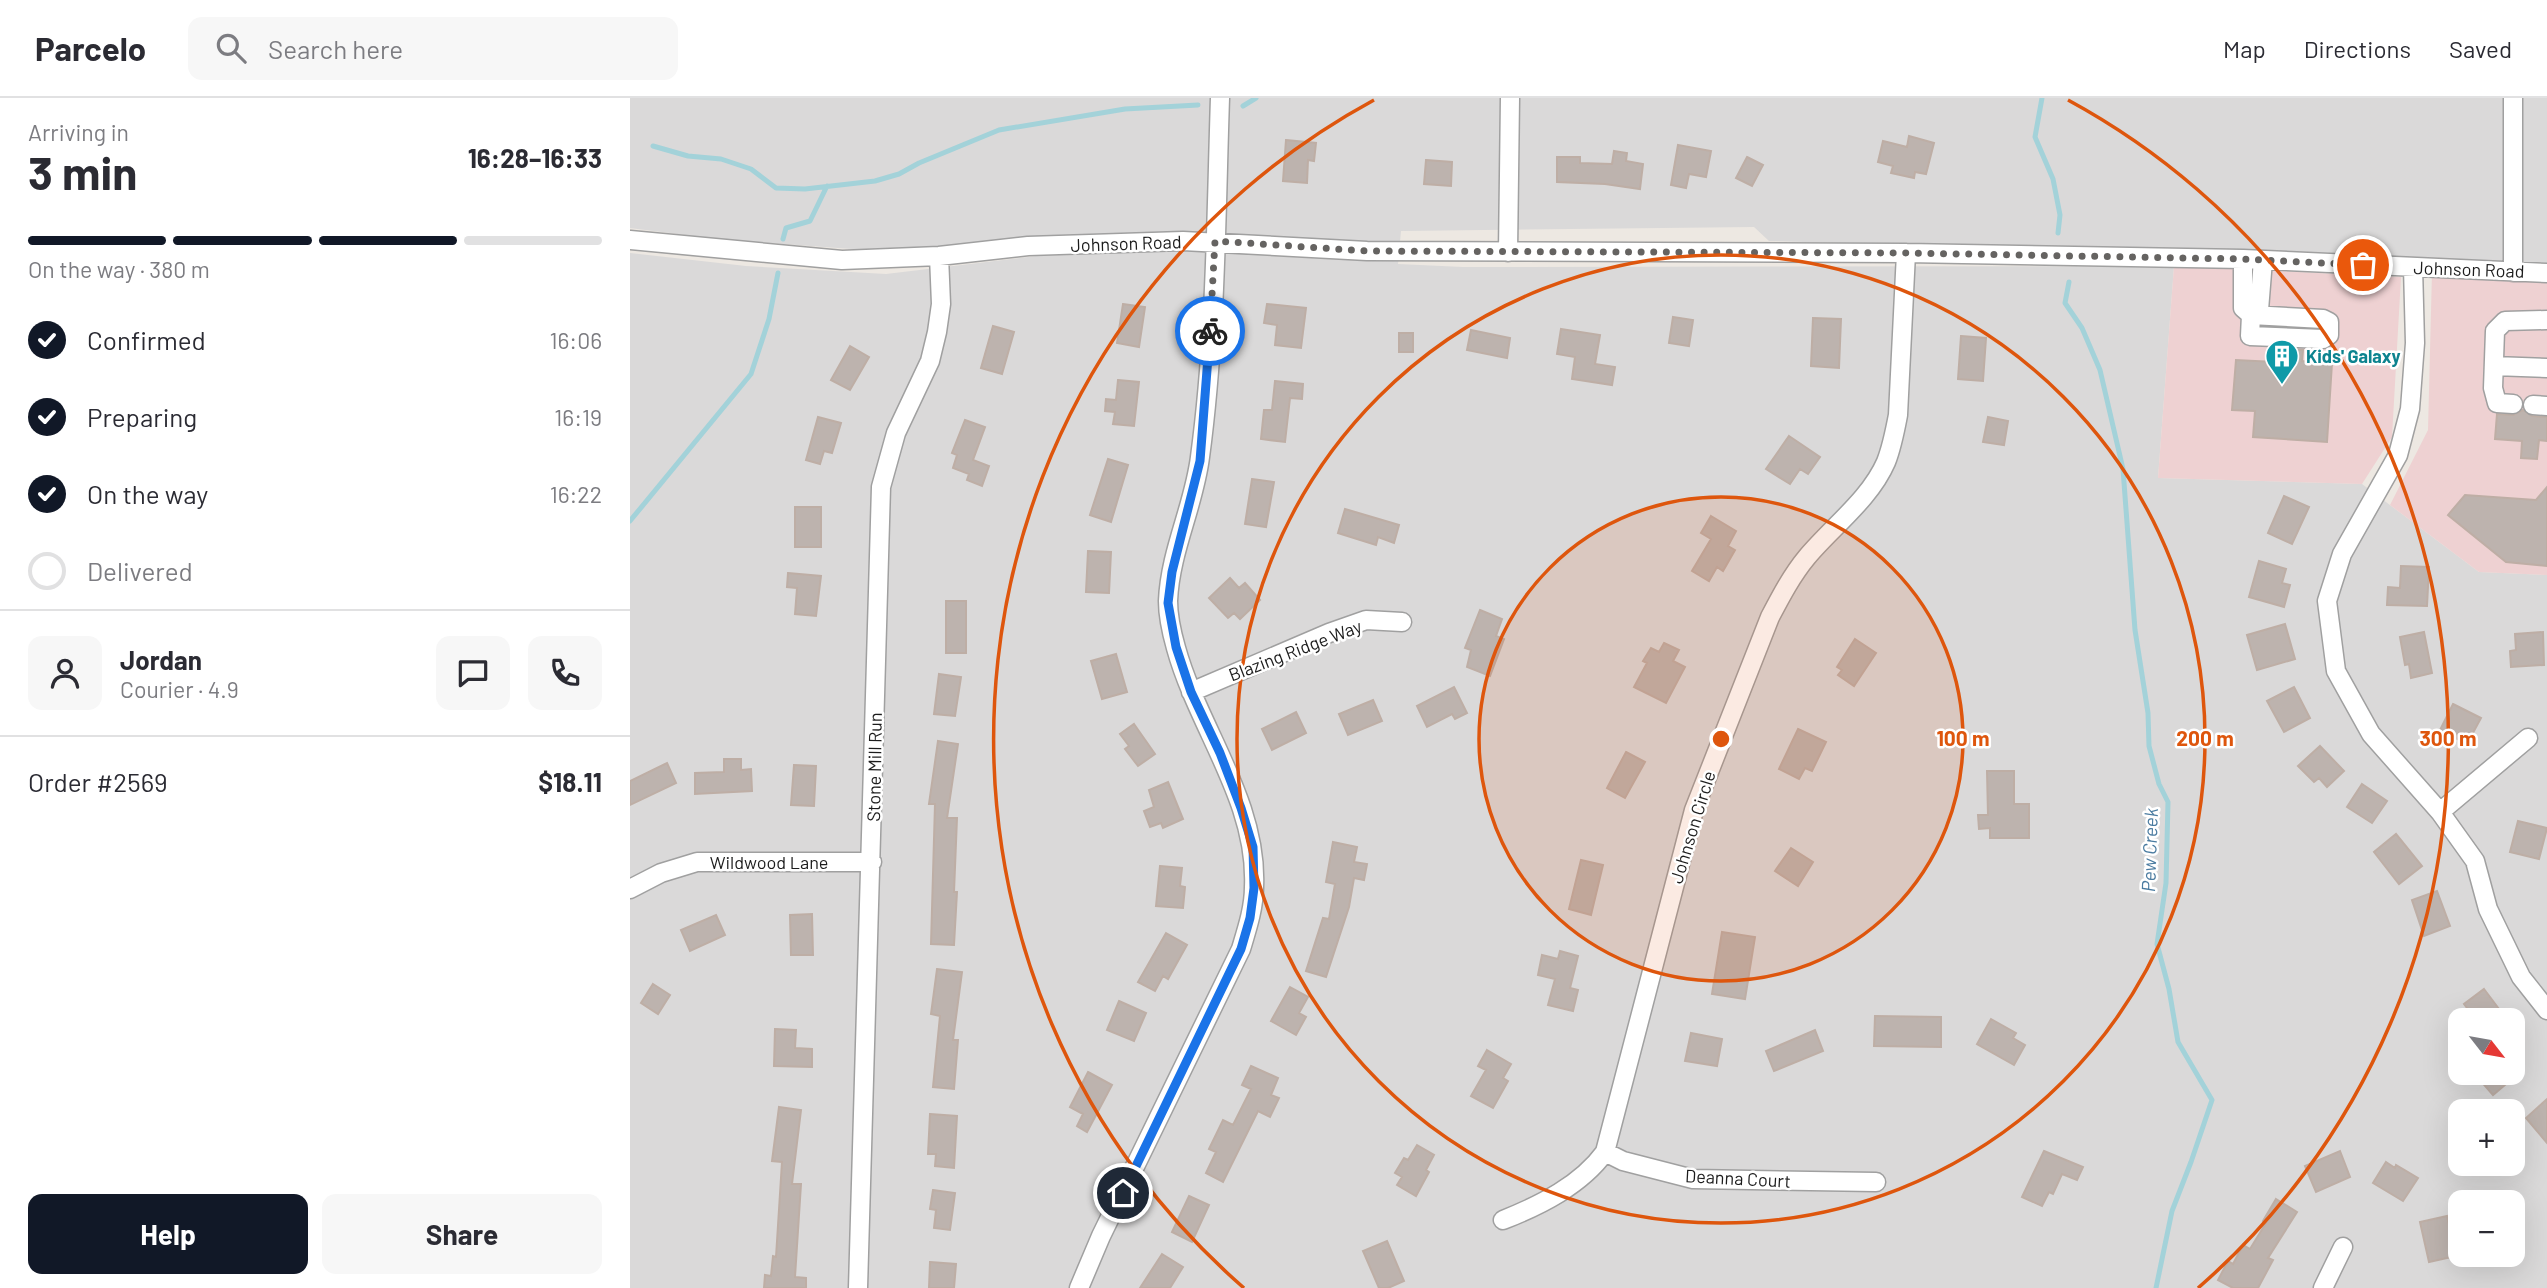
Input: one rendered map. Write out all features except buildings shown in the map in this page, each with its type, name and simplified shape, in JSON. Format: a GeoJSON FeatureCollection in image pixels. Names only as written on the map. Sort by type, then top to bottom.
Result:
{"type":"FeatureCollection","features":[{"type":"Feature","properties":{"kind":"street"},"geometry":{"type":"LineString","coordinates":[[1079,1288],[1101,1236],[1241,949],[1250,918],[1254,888],[1253,847],[1220,753],[1191,692],[1176,647],[1168,603],[1172,572],[1200,461],[1206,407],[1220,98]]}},
{"type":"Feature","properties":{"kind":"street"},"geometry":{"type":"LineString","coordinates":[[1508,252],[1510,98]]}},
{"type":"Feature","properties":{"kind":"street"},"geometry":{"type":"LineString","coordinates":[[2513,98],[2513,271]]}},
{"type":"Feature","properties":{"kind":"street","name":"Johnson Road"},"geometry":{"type":"LineString","coordinates":[[630,240],[815,259],[887,260],[1028,246],[1215,241],[1367,251],[1906,253],[2243,259],[2547,273]]}},
{"type":"Feature","properties":{"kind":"street","name":"Johnson Circle"},"geometry":{"type":"LineString","coordinates":[[1605,1152],[1694,810],[1770,617],[1785,588],[1805,559],[1873,483],[1885,464],[1894,440],[1898,415],[1906,253]]}},
{"type":"Feature","properties":{"kind":"street","name":"Stone Mill Run"},"geometry":{"type":"LineString","coordinates":[[858,1288],[881,487],[896,433],[930,361],[941,304],[939,256]]}},
{"type":"Feature","properties":{"kind":"street"},"geometry":{"type":"LineString","coordinates":[[2243,259],[2243,308],[2251,315]]}},
{"type":"Feature","properties":{"kind":"street"},"geometry":{"type":"LineString","coordinates":[[2251,315],[2259,310],[2263,260]]}},
{"type":"Feature","properties":{"kind":"street"},"geometry":{"type":"LineString","coordinates":[[2413,267],[2415,343],[2410,410],[2399,455],[2342,554],[2327,601],[2336,671],[2371,734],[2441,812],[2475,861],[2488,909],[2521,977],[2547,1010]]}},
{"type":"Feature","properties":{"kind":"street"},"geometry":{"type":"LineString","coordinates":[[2251,315],[2250,336],[2286,339],[2323,339],[2329,335],[2329,322],[2323,319]]}},
{"type":"Feature","properties":{"kind":"street"},"geometry":{"type":"LineString","coordinates":[[2512,404],[2497,402],[2493,388],[2496,331],[2505,321],[2547,320]]}},
{"type":"Feature","properties":{"kind":"street"},"geometry":{"type":"LineString","coordinates":[[2494,366],[2547,368]]}},
{"type":"Feature","properties":{"kind":"street","name":"Blazing Ridge Way"},"geometry":{"type":"LineString","coordinates":[[1191,692],[1353,625],[1366,621],[1402,622]]}},
{"type":"Feature","properties":{"kind":"street"},"geometry":{"type":"LineString","coordinates":[[2441,812],[2528,738]]}},
{"type":"Feature","properties":{"kind":"street","name":"Wildwood Lane"},"geometry":{"type":"LineString","coordinates":[[630,888],[661,873],[697,862],[872,862]]}},
{"type":"Feature","properties":{"kind":"street"},"geometry":{"type":"LineString","coordinates":[[1503,1220],[1541,1205],[1594,1167],[1605,1152]]}},
{"type":"Feature","properties":{"kind":"street","name":"Deanna Court"},"geometry":{"type":"LineString","coordinates":[[1605,1152],[1623,1161],[1693,1179],[1875,1182]]}},
{"type":"Feature","properties":{"kind":"street"},"geometry":{"type":"LineString","coordinates":[[2323,1288],[2343,1247]]}},
{"type":"Feature","properties":{"kind":"shaded area"},"geometry":{"type":"Polygon","coordinates":[[[630,98],[2547,98],[2547,263],[1769,241],[1754,227],[1401,231],[1398,264],[1463,267],[2174,266],[2158,478],[2362,484],[2479,572],[2547,575],[2547,1288],[630,1288],[630,253],[746,266],[886,274],[1036,256],[1038,238],[929,249],[852,249],[725,240],[630,228],[630,98]]]}},
{"type":"Feature","properties":{"kind":"shaded area"},"geometry":{"type":"Polygon","coordinates":[[[2174,266],[2401,277],[2392,437],[2362,484],[2158,478],[2174,266]]]}},
{"type":"Feature","properties":{"kind":"shaded area"},"geometry":{"type":"Polygon","coordinates":[[[2432,272],[2547,283],[2547,575],[2479,572],[2390,505],[2428,430],[2432,272]]]}},
{"type":"Feature","properties":{"kind":"waterway"},"geometry":{"type":"LineString","coordinates":[[1243,106],[1256,98]]}},
{"type":"Feature","properties":{"kind":"waterway","name":"Pew Creek"},"geometry":{"type":"LineString","coordinates":[[2042,98],[2035,137],[2053,179],[2060,215],[2058,233]]}},
{"type":"Feature","properties":{"kind":"waterway"},"geometry":{"type":"LineString","coordinates":[[653,146],[688,156],[721,159],[751,169],[776,188],[805,189],[875,181],[899,174],[999,130],[1125,109],[1198,105]]}},
{"type":"Feature","properties":{"kind":"waterway"},"geometry":{"type":"LineString","coordinates":[[783,239],[786,228],[810,221],[827,186]]}},
{"type":"Feature","properties":{"kind":"waterway"},"geometry":{"type":"LineString","coordinates":[[630,521],[751,374],[769,319],[778,273]]}},
{"type":"Feature","properties":{"kind":"waterway","name":"Pew Creek"},"geometry":{"type":"LineString","coordinates":[[2069,282],[2065,303],[2082,328],[2100,370],[2123,469],[2135,630],[2148,713],[2149,746],[2159,784],[2168,802],[2166,883],[2157,944],[2169,989],[2178,1042],[2212,1100],[2172,1211],[2156,1288]]}},
{"type":"Feature","properties":{"kind":"way so far"},"geometry":{"type":"LineString","coordinates":[[1210,331],[1215,241],[1367,251],[1906,253],[2243,259],[2363,265]]}},
{"type":"Feature","properties":{"kind":"place","name":"Kids' Galaxy"},"geometry":{"type":"Point","coordinates":[2282,386]}},
{"type":"Feature","properties":{"kind":"route"},"geometry":{"type":"LineString","coordinates":[[1123,1193],[1241,949],[1250,918],[1254,888],[1253,847],[1220,753],[1191,692],[1176,647],[1168,603],[1179,540],[1200,461],[1210,331]]}}]}
